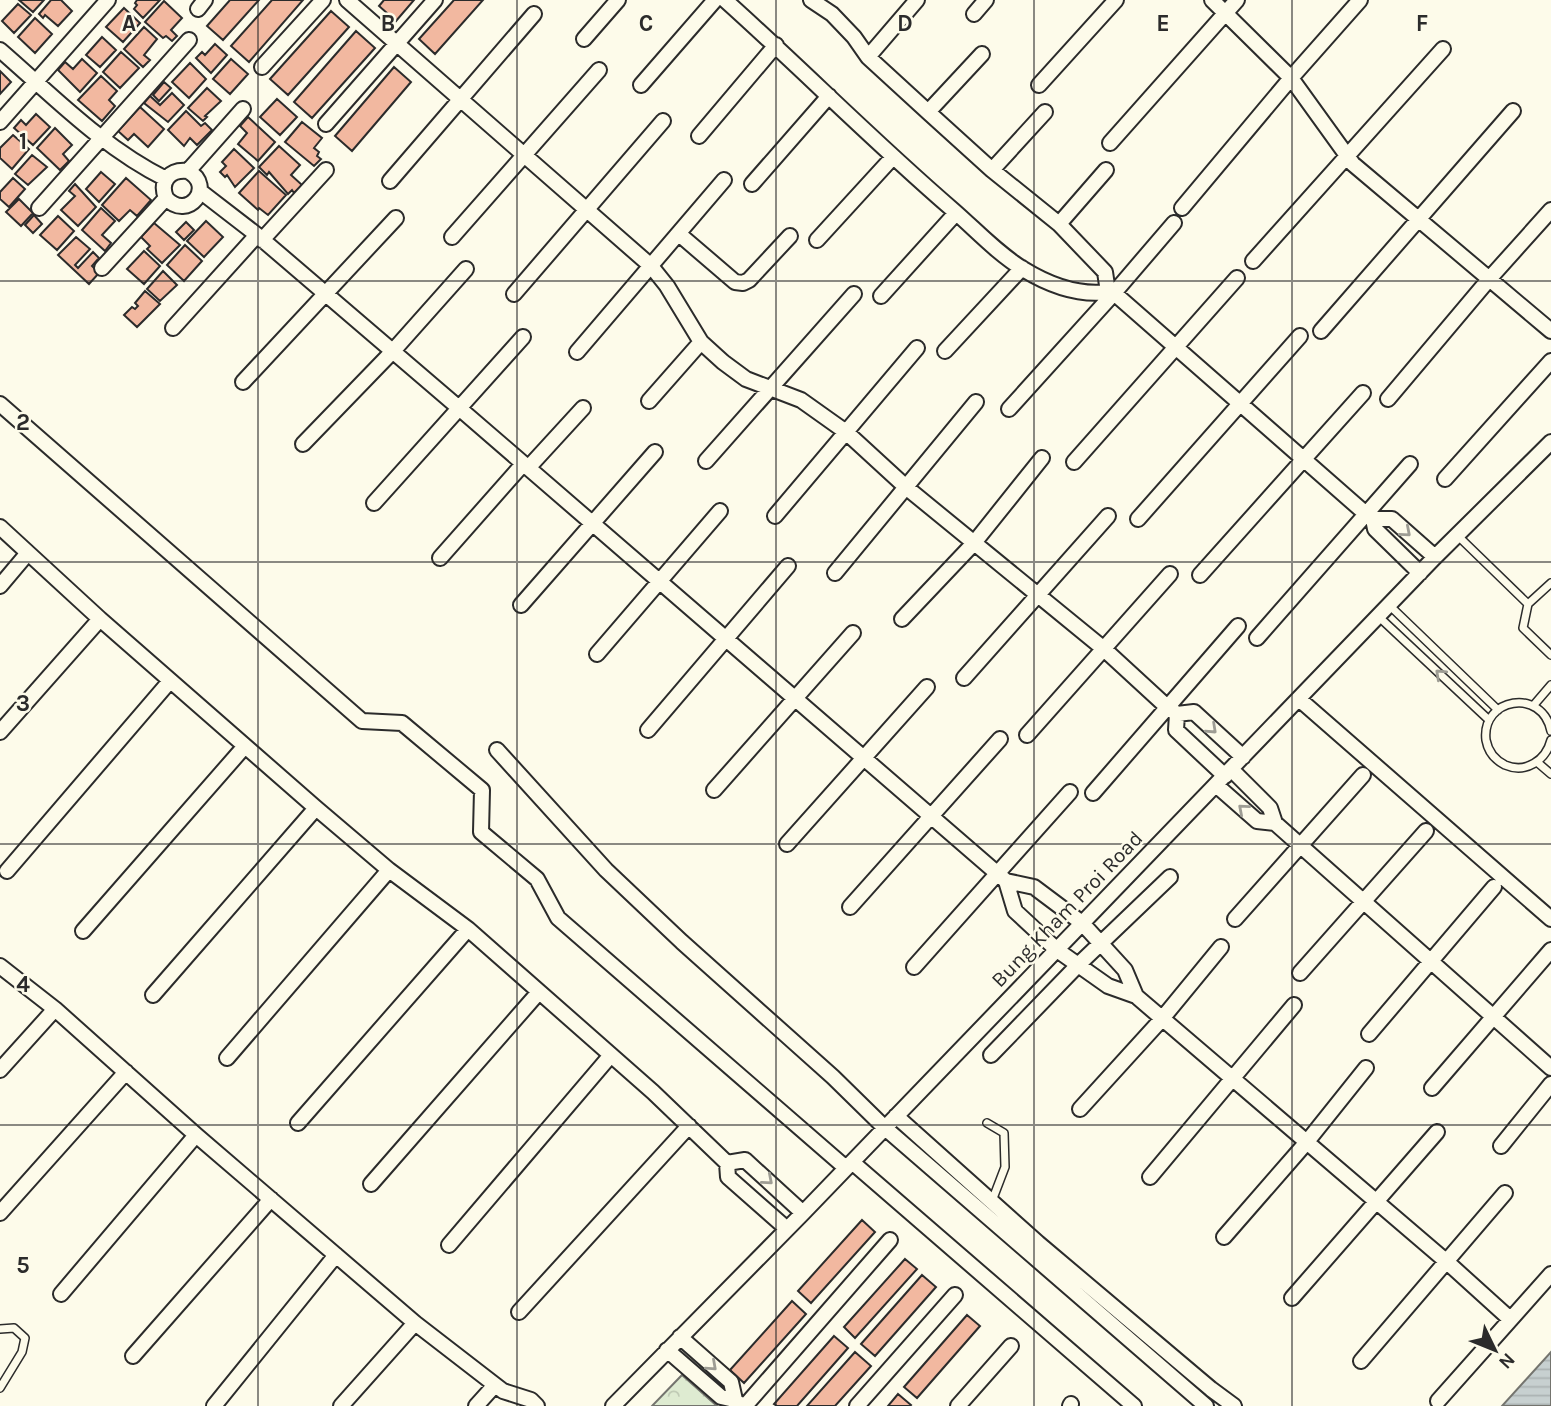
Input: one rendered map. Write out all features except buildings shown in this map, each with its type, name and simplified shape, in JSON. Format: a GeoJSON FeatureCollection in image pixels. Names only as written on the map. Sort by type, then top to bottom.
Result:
{"type":"FeatureCollection","features":[{"type":"Feature","properties":{"kind":"street"},"geometry":{"type":"LineString","coordinates":[[0,122],[108,0]]}},
{"type":"Feature","properties":{"kind":"street"},"geometry":{"type":"LineString","coordinates":[[262,67],[323,0]]}},
{"type":"Feature","properties":{"kind":"street"},"geometry":{"type":"LineString","coordinates":[[347,0],[651,265],[701,342],[746,379],[802,400],[846,432],[907,488],[1104,649],[1171,710],[1176,730],[1224,777],[1257,821],[1275,823]]}},
{"type":"Feature","properties":{"kind":"street"},"geometry":{"type":"LineString","coordinates":[[326,124],[435,0]]}},
{"type":"Feature","properties":{"kind":"street"},"geometry":{"type":"LineString","coordinates":[[584,39],[618,0]]}},
{"type":"Feature","properties":{"kind":"street"},"geometry":{"type":"LineString","coordinates":[[641,85],[724,0],[892,157],[1022,268],[1063,289],[1090,295],[1111,293]]}},
{"type":"Feature","properties":{"kind":"street"},"geometry":{"type":"LineString","coordinates":[[868,57],[918,0]]}},
{"type":"Feature","properties":{"kind":"street"},"geometry":{"type":"LineString","coordinates":[[974,14],[986,0]]}},
{"type":"Feature","properties":{"kind":"street"},"geometry":{"type":"LineString","coordinates":[[1040,85],[1116,0]]}},
{"type":"Feature","properties":{"kind":"street"},"geometry":{"type":"LineString","coordinates":[[1212,0],[1291,78],[1353,164],[1551,331]]}},
{"type":"Feature","properties":{"kind":"street"},"geometry":{"type":"LineString","coordinates":[[1110,143],[1237,0]]}},
{"type":"Feature","properties":{"kind":"street"},"geometry":{"type":"LineString","coordinates":[[1182,208],[1360,0]]}},
{"type":"Feature","properties":{"kind":"street"},"geometry":{"type":"LineString","coordinates":[[815,1],[845,26],[868,57],[928,112],[992,170],[1059,224],[1105,272],[1111,293],[1370,516],[1375,529],[1420,573]]}},
{"type":"Feature","properties":{"kind":"street"},"geometry":{"type":"LineString","coordinates":[[390,181],[534,14]]}},
{"type":"Feature","properties":{"kind":"street"},"geometry":{"type":"LineString","coordinates":[[38,208],[188,40]]}},
{"type":"Feature","properties":{"kind":"street"},"geometry":{"type":"LineString","coordinates":[[699,136],[776,46]]}},
{"type":"Feature","properties":{"kind":"street"},"geometry":{"type":"LineString","coordinates":[[1253,261],[1443,49]]}},
{"type":"Feature","properties":{"kind":"street"},"geometry":{"type":"LineString","coordinates":[[0,50],[101,137],[132,160],[166,179]]}},
{"type":"Feature","properties":{"kind":"street"},"geometry":{"type":"LineString","coordinates":[[928,112],[982,54]]}},
{"type":"Feature","properties":{"kind":"street"},"geometry":{"type":"LineString","coordinates":[[452,237],[599,70]]}},
{"type":"Feature","properties":{"kind":"street"},"geometry":{"type":"LineString","coordinates":[[752,184],[829,96]]}},
{"type":"Feature","properties":{"kind":"street"},"geometry":{"type":"LineString","coordinates":[[188,171],[243,109]]}},
{"type":"Feature","properties":{"kind":"street"},"geometry":{"type":"LineString","coordinates":[[1321,331],[1513,111]]}},
{"type":"Feature","properties":{"kind":"street"},"geometry":{"type":"LineString","coordinates":[[992,170],[1045,113]]}},
{"type":"Feature","properties":{"kind":"street"},"geometry":{"type":"LineString","coordinates":[[514,294],[663,121]]}},
{"type":"Feature","properties":{"kind":"street"},"geometry":{"type":"LineString","coordinates":[[817,240],[892,157]]}},
{"type":"Feature","properties":{"kind":"street"},"geometry":{"type":"LineString","coordinates":[[173,328],[327,170]]}},
{"type":"Feature","properties":{"kind":"street"},"geometry":{"type":"LineString","coordinates":[[1059,224],[1107,170]]}},
{"type":"Feature","properties":{"kind":"street"},"geometry":{"type":"LineString","coordinates":[[200,191],[194,202],[176,206],[166,198],[164,186],[166,179],[175,171],[188,171],[197,179],[200,191],[326,293],[1002,878],[1034,887],[1082,923],[1125,970],[1136,996],[1161,1020],[1376,1201],[1510,1319]]}},
{"type":"Feature","properties":{"kind":"street"},"geometry":{"type":"LineString","coordinates":[[577,352],[724,180]]}},
{"type":"Feature","properties":{"kind":"street"},"geometry":{"type":"LineString","coordinates":[[102,268],[166,198]]}},
{"type":"Feature","properties":{"kind":"street"},"geometry":{"type":"LineString","coordinates":[[1388,399],[1551,210]]}},
{"type":"Feature","properties":{"kind":"street"},"geometry":{"type":"LineString","coordinates":[[881,296],[956,213]]}},
{"type":"Feature","properties":{"kind":"street"},"geometry":{"type":"LineString","coordinates":[[243,382],[396,218]]}},
{"type":"Feature","properties":{"kind":"street"},"geometry":{"type":"LineString","coordinates":[[1009,409],[1174,223]]}},
{"type":"Feature","properties":{"kind":"street"},"geometry":{"type":"LineString","coordinates":[[680,234],[735,282],[743,283],[749,280],[790,236]]}},
{"type":"Feature","properties":{"kind":"street"},"geometry":{"type":"LineString","coordinates":[[945,351],[1022,268]]}},
{"type":"Feature","properties":{"kind":"street"},"geometry":{"type":"LineString","coordinates":[[303,444],[393,351],[466,269]]}},
{"type":"Feature","properties":{"kind":"street"},"geometry":{"type":"LineString","coordinates":[[1074,462],[1237,278]]}},
{"type":"Feature","properties":{"kind":"street"},"geometry":{"type":"LineString","coordinates":[[706,461],[854,294]]}},
{"type":"Feature","properties":{"kind":"street"},"geometry":{"type":"LineString","coordinates":[[1138,519],[1300,336]]}},
{"type":"Feature","properties":{"kind":"street"},"geometry":{"type":"LineString","coordinates":[[374,503],[523,337]]}},
{"type":"Feature","properties":{"kind":"street"},"geometry":{"type":"LineString","coordinates":[[649,401],[701,342]]}},
{"type":"Feature","properties":{"kind":"street"},"geometry":{"type":"LineString","coordinates":[[775,516],[917,348]]}},
{"type":"Feature","properties":{"kind":"street"},"geometry":{"type":"LineString","coordinates":[[1445,480],[1551,361]]}},
{"type":"Feature","properties":{"kind":"street"},"geometry":{"type":"LineString","coordinates":[[1200,575],[1363,393]]}},
{"type":"Feature","properties":{"kind":"street"},"geometry":{"type":"LineString","coordinates":[[835,573],[976,402]]}},
{"type":"Feature","properties":{"kind":"street"},"geometry":{"type":"LineString","coordinates":[[0,404],[362,721],[401,723],[482,790],[481,832],[537,879],[558,918],[1134,1406]]}},
{"type":"Feature","properties":{"kind":"street"},"geometry":{"type":"LineString","coordinates":[[440,558],[583,408]]}},
{"type":"Feature","properties":{"kind":"street","name":"Bung Kham Proi Road"},"geometry":{"type":"LineString","coordinates":[[613,1406],[803,1213],[1435,557],[1551,442]]}},
{"type":"Feature","properties":{"kind":"street"},"geometry":{"type":"LineString","coordinates":[[521,605],[655,452]]}},
{"type":"Feature","properties":{"kind":"street"},"geometry":{"type":"LineString","coordinates":[[902,619],[974,543],[1042,458]]}},
{"type":"Feature","properties":{"kind":"street"},"geometry":{"type":"LineString","coordinates":[[1257,638],[1370,516],[1410,464]]}},
{"type":"Feature","properties":{"kind":"street"},"geometry":{"type":"LineString","coordinates":[[597,654],[720,511]]}},
{"type":"Feature","properties":{"kind":"street"},"geometry":{"type":"LineString","coordinates":[[964,678],[1108,516]]}},
{"type":"Feature","properties":{"kind":"street"},"geometry":{"type":"LineString","coordinates":[[1370,516],[1392,519],[1435,557]]}},
{"type":"Feature","properties":{"kind":"street"},"geometry":{"type":"LineString","coordinates":[[0,527],[100,619],[316,808],[389,870],[468,929],[611,1055],[727,1163],[729,1177],[787,1229]]}},
{"type":"Feature","properties":{"kind":"street"},"geometry":{"type":"LineString","coordinates":[[0,586],[27,554]]}},
{"type":"Feature","properties":{"kind":"street"},"geometry":{"type":"LineString","coordinates":[[648,730],[788,566]]}},
{"type":"Feature","properties":{"kind":"street"},"geometry":{"type":"LineString","coordinates":[[1027,734],[1170,575]]}},
{"type":"Feature","properties":{"kind":"street"},"geometry":{"type":"LineString","coordinates":[[0,732],[100,619]]}},
{"type":"Feature","properties":{"kind":"street"},"geometry":{"type":"LineString","coordinates":[[1093,793],[1171,710],[1238,625]]}},
{"type":"Feature","properties":{"kind":"street"},"geometry":{"type":"LineString","coordinates":[[714,790],[853,633]]}},
{"type":"Feature","properties":{"kind":"street"},"geometry":{"type":"LineString","coordinates":[[7,871],[170,681]]}},
{"type":"Feature","properties":{"kind":"street"},"geometry":{"type":"LineString","coordinates":[[787,844],[927,687]]}},
{"type":"Feature","properties":{"kind":"street"},"geometry":{"type":"LineString","coordinates":[[1299,699],[1551,919]]}},
{"type":"Feature","properties":{"kind":"street"},"geometry":{"type":"LineString","coordinates":[[1171,710],[1194,712],[1243,757]]}},
{"type":"Feature","properties":{"kind":"street"},"geometry":{"type":"LineString","coordinates":[[850,907],[1000,739]]}},
{"type":"Feature","properties":{"kind":"street"},"geometry":{"type":"LineString","coordinates":[[83,931],[245,746]]}},
{"type":"Feature","properties":{"kind":"street"},"geometry":{"type":"LineString","coordinates":[[497,750],[606,870],[682,942],[833,1077],[885,1128],[1206,1406]]}},
{"type":"Feature","properties":{"kind":"street"},"geometry":{"type":"LineString","coordinates":[[1235,919],[1363,775]]}},
{"type":"Feature","properties":{"kind":"street"},"geometry":{"type":"LineString","coordinates":[[1224,777],[1270,808],[1275,823],[1551,1068]]}},
{"type":"Feature","properties":{"kind":"street"},"geometry":{"type":"LineString","coordinates":[[915,967],[1002,878],[1070,792]]}},
{"type":"Feature","properties":{"kind":"street"},"geometry":{"type":"LineString","coordinates":[[153,995],[316,808]]}},
{"type":"Feature","properties":{"kind":"street"},"geometry":{"type":"LineString","coordinates":[[1300,972],[1426,831]]}},
{"type":"Feature","properties":{"kind":"street"},"geometry":{"type":"LineString","coordinates":[[227,1058],[389,870]]}},
{"type":"Feature","properties":{"kind":"street"},"geometry":{"type":"LineString","coordinates":[[991,1055],[1078,965],[1170,877]]}},
{"type":"Feature","properties":{"kind":"street"},"geometry":{"type":"LineString","coordinates":[[1002,878],[1015,911],[1056,950],[1108,986],[1136,996]]}},
{"type":"Feature","properties":{"kind":"street"},"geometry":{"type":"LineString","coordinates":[[1369,1034],[1494,887]]}},
{"type":"Feature","properties":{"kind":"street"},"geometry":{"type":"LineString","coordinates":[[298,1123],[468,929]]}},
{"type":"Feature","properties":{"kind":"street"},"geometry":{"type":"LineString","coordinates":[[1080,1109],[1161,1020],[1222,947]]}},
{"type":"Feature","properties":{"kind":"street"},"geometry":{"type":"LineString","coordinates":[[1432,1088],[1551,950]]}},
{"type":"Feature","properties":{"kind":"street"},"geometry":{"type":"LineString","coordinates":[[0,967],[55,1009],[196,1135],[415,1323],[499,1388],[531,1400],[537,1406]]}},
{"type":"Feature","properties":{"kind":"street"},"geometry":{"type":"LineString","coordinates":[[372,1184],[539,992]]}},
{"type":"Feature","properties":{"kind":"street"},"geometry":{"type":"LineString","coordinates":[[1150,1177],[1294,1005]]}},
{"type":"Feature","properties":{"kind":"street"},"geometry":{"type":"LineString","coordinates":[[0,1070],[55,1009]]}},
{"type":"Feature","properties":{"kind":"street"},"geometry":{"type":"LineString","coordinates":[[449,1245],[611,1055]]}},
{"type":"Feature","properties":{"kind":"street"},"geometry":{"type":"LineString","coordinates":[[1224,1237],[1306,1143],[1366,1068]]}},
{"type":"Feature","properties":{"kind":"street"},"geometry":{"type":"LineString","coordinates":[[0,1213],[126,1072]]}},
{"type":"Feature","properties":{"kind":"street"},"geometry":{"type":"LineString","coordinates":[[1501,1146],[1551,1084]]}},
{"type":"Feature","properties":{"kind":"street"},"geometry":{"type":"LineString","coordinates":[[896,1116],[1234,1406]]}},
{"type":"Feature","properties":{"kind":"street"},"geometry":{"type":"LineString","coordinates":[[519,1312],[689,1126]]}},
{"type":"Feature","properties":{"kind":"street"},"geometry":{"type":"LineString","coordinates":[[1292,1298],[1437,1132]]}},
{"type":"Feature","properties":{"kind":"street"},"geometry":{"type":"LineString","coordinates":[[61,1294],[196,1135]]}},
{"type":"Feature","properties":{"kind":"street"},"geometry":{"type":"LineString","coordinates":[[727,1163],[745,1160],[803,1213]]}},
{"type":"Feature","properties":{"kind":"street"},"geometry":{"type":"LineString","coordinates":[[1361,1361],[1505,1193]]}},
{"type":"Feature","properties":{"kind":"street"},"geometry":{"type":"LineString","coordinates":[[133,1356],[271,1199]]}},
{"type":"Feature","properties":{"kind":"street"},"geometry":{"type":"LineString","coordinates":[[739,1404],[890,1240]]}},
{"type":"Feature","properties":{"kind":"street"},"geometry":{"type":"LineString","coordinates":[[214,1406],[336,1255]]}},
{"type":"Feature","properties":{"kind":"street"},"geometry":{"type":"LineString","coordinates":[[1438,1401],[1551,1274]]}},
{"type":"Feature","properties":{"kind":"street"},"geometry":{"type":"LineString","coordinates":[[857,1406],[955,1295]]}},
{"type":"Feature","properties":{"kind":"street"},"geometry":{"type":"LineString","coordinates":[[341,1406],[415,1323]]}},
{"type":"Feature","properties":{"kind":"street"},"geometry":{"type":"LineString","coordinates":[[680,1337],[731,1382],[739,1404]]}},
{"type":"Feature","properties":{"kind":"street"},"geometry":{"type":"LineString","coordinates":[[958,1406],[1011,1346]]}},
{"type":"Feature","properties":{"kind":"street"},"geometry":{"type":"LineString","coordinates":[[667,1350],[721,1397],[739,1404]]}},
{"type":"Feature","properties":{"kind":"street"},"geometry":{"type":"LineString","coordinates":[[476,1406],[499,1388]]}},
{"type":"Feature","properties":{"kind":"street"},"geometry":{"type":"LineString","coordinates":[[499,1388],[511,1406]]}},
{"type":"Feature","properties":{"kind":"lane"},"geometry":{"type":"LineString","coordinates":[[1458,536],[1528,604]]}},
{"type":"Feature","properties":{"kind":"lane"},"geometry":{"type":"LineString","coordinates":[[1551,583],[1528,604],[1523,628],[1551,655]]}},
{"type":"Feature","properties":{"kind":"lane"},"geometry":{"type":"LineString","coordinates":[[1384,610],[1497,710]]}},
{"type":"Feature","properties":{"kind":"lane"},"geometry":{"type":"LineString","coordinates":[[1384,610],[1489,720]]}},
{"type":"Feature","properties":{"kind":"lane"},"geometry":{"type":"LineString","coordinates":[[1533,706],[1551,685]]}},
{"type":"Feature","properties":{"kind":"lane"},"geometry":{"type":"LineString","coordinates":[[1551,731],[1546,717],[1533,706],[1517,702],[1497,710],[1486,729],[1488,746],[1497,760],[1521,768],[1548,755],[1551,740]]}},
{"type":"Feature","properties":{"kind":"lane"},"geometry":{"type":"LineString","coordinates":[[1537,762],[1551,774]]}},
{"type":"Feature","properties":{"kind":"lane"},"geometry":{"type":"LineString","coordinates":[[987,1123],[1004,1133],[1004,1167],[992,1201]]}},
{"type":"Feature","properties":{"kind":"lane"},"geometry":{"type":"LineString","coordinates":[[0,1329],[14,1328],[25,1338],[22,1352],[0,1388]]}},
{"type":"Feature","properties":{"kind":"green space"},"geometry":{"type":"Polygon","coordinates":[[[682,1375],[717,1406],[652,1406],[682,1375]]]}},
{"type":"Feature","properties":{"kind":"shaded area"},"geometry":{"type":"Polygon","coordinates":[[[1551,1352],[1551,1406],[1502,1406],[1551,1352]]]}}]}
